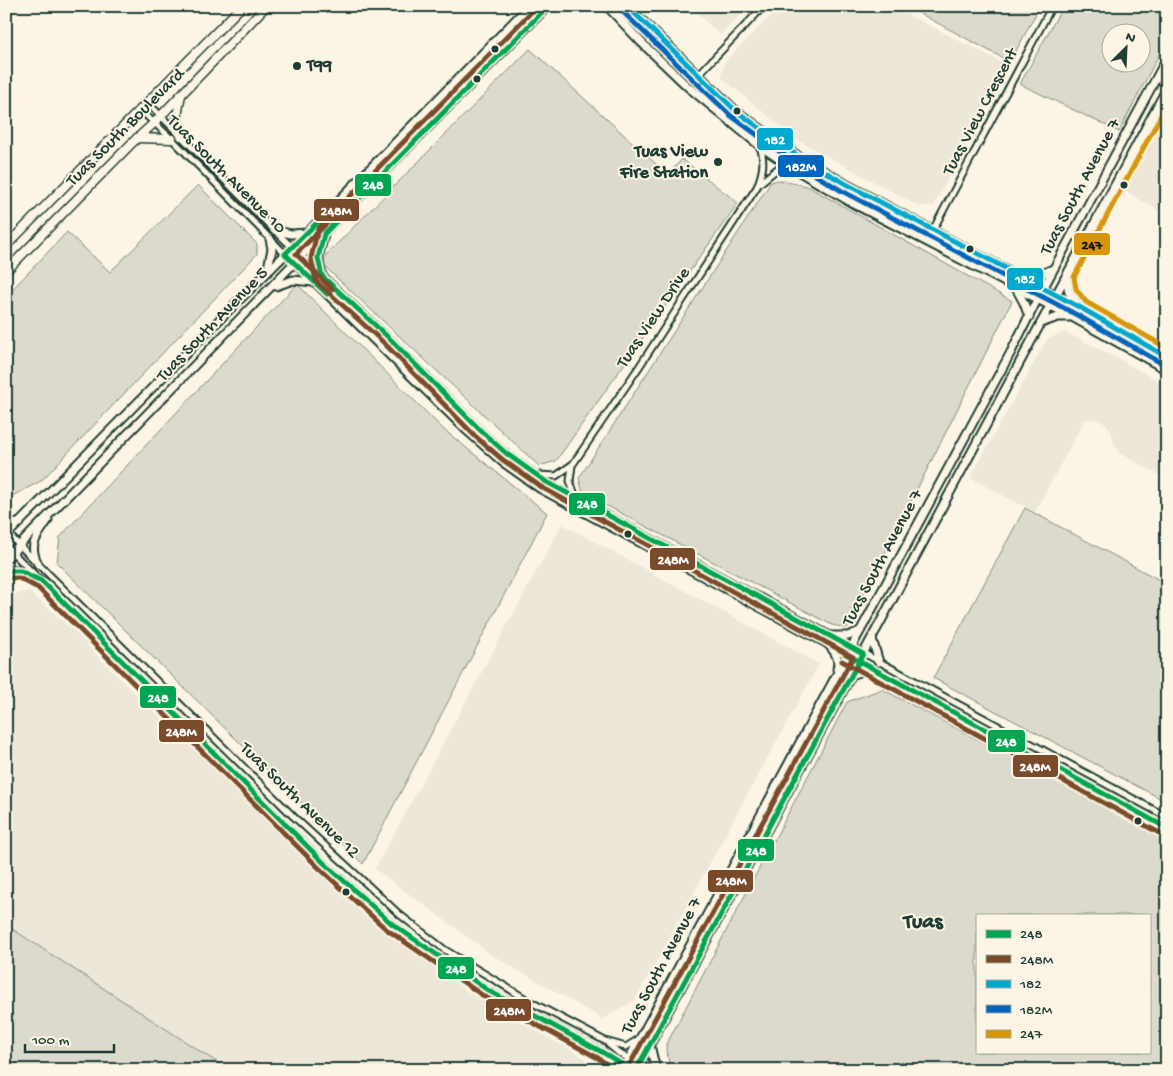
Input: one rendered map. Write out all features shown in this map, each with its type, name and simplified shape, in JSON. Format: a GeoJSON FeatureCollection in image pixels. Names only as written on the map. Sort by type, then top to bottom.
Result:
{"type":"FeatureCollection","features":[{"type":"Feature","properties":{"kind":"main road","name":"Tuas South Boulevard"},"geometry":{"type":"LineString","coordinates":[[6,246],[242,6]]}},
{"type":"Feature","properties":{"kind":"main road","name":"Tuas South Boulevard"},"geometry":{"type":"LineString","coordinates":[[6,271],[154,123],[266,6]]}},
{"type":"Feature","properties":{"kind":"main road"},"geometry":{"type":"LineString","coordinates":[[181,95],[176,119],[181,136]]}},
{"type":"Feature","properties":{"kind":"main road"},"geometry":{"type":"LineString","coordinates":[[137,138],[172,139]]}},
{"type":"Feature","properties":{"kind":"street","name":"Tuas South Avenue 5"},"geometry":{"type":"LineString","coordinates":[[7,535],[529,6]]}},
{"type":"Feature","properties":{"kind":"street","name":"Tuas South Avenue 5"},"geometry":{"type":"LineString","coordinates":[[6,559],[294,263],[548,6]]}},
{"type":"Feature","properties":{"kind":"street"},"geometry":{"type":"LineString","coordinates":[[607,6],[687,86],[760,146],[791,167],[854,204],[1072,317],[1167,370]]}},
{"type":"Feature","properties":{"kind":"street"},"geometry":{"type":"LineString","coordinates":[[627,6],[736,110],[798,156],[1017,276],[1081,308],[1167,357]]}},
{"type":"Feature","properties":{"kind":"street"},"geometry":{"type":"LineString","coordinates":[[698,75],[764,6]]}},
{"type":"Feature","properties":{"kind":"street","name":"Tuas View Crescent"},"geometry":{"type":"LineString","coordinates":[[933,230],[1052,6]]}},
{"type":"Feature","properties":{"kind":"street","name":"Tuas South Avenue 7"},"geometry":{"type":"LineString","coordinates":[[626,1069],[639,1039],[1011,352],[1053,269],[1167,58]]}},
{"type":"Feature","properties":{"kind":"street","name":"Tuas South Avenue 7"},"geometry":{"type":"LineString","coordinates":[[638,1067],[872,639],[1167,88]]}},
{"type":"Feature","properties":{"kind":"street","name":"Tuas South Avenue 10"},"geometry":{"type":"LineString","coordinates":[[147,102],[274,230],[389,338],[481,431],[507,454],[576,498],[1167,817]]}},
{"type":"Feature","properties":{"kind":"street","name":"Tuas South Avenue 10"},"geometry":{"type":"LineString","coordinates":[[140,110],[172,139],[270,240],[467,432],[501,462],[539,489],[1167,828]]}},
{"type":"Feature","properties":{"kind":"street"},"geometry":{"type":"LineString","coordinates":[[731,123],[736,115],[736,110]]}},
{"type":"Feature","properties":{"kind":"street","name":"Tuas View Drive"},"geometry":{"type":"LineString","coordinates":[[536,474],[556,476],[573,464],[757,186],[764,165],[760,146]]}},
{"type":"Feature","properties":{"kind":"street","name":"Tuas View Drive"},"geometry":{"type":"LineString","coordinates":[[757,186],[777,168],[791,167]]}},
{"type":"Feature","properties":{"kind":"street"},"geometry":{"type":"LineString","coordinates":[[274,230],[291,234],[308,232]]}},
{"type":"Feature","properties":{"kind":"street"},"geometry":{"type":"LineString","coordinates":[[322,276],[318,258],[324,234]]}},
{"type":"Feature","properties":{"kind":"street"},"geometry":{"type":"LineString","coordinates":[[266,272],[272,250],[270,240]]}},
{"type":"Feature","properties":{"kind":"street"},"geometry":{"type":"LineString","coordinates":[[1017,276],[1039,275],[1053,269]]}},
{"type":"Feature","properties":{"kind":"street"},"geometry":{"type":"LineString","coordinates":[[1066,276],[1069,292],[1081,308]]}},
{"type":"Feature","properties":{"kind":"street"},"geometry":{"type":"LineString","coordinates":[[269,290],[281,283],[294,280],[314,282]]}},
{"type":"Feature","properties":{"kind":"street"},"geometry":{"type":"LineString","coordinates":[[1015,288],[1022,298],[1029,317]]}},
{"type":"Feature","properties":{"kind":"street"},"geometry":{"type":"LineString","coordinates":[[1041,324],[1058,317],[1072,317]]}},
{"type":"Feature","properties":{"kind":"street"},"geometry":{"type":"LineString","coordinates":[[573,464],[570,481],[576,498]]}},
{"type":"Feature","properties":{"kind":"street"},"geometry":{"type":"LineString","coordinates":[[38,564],[34,556],[33,546],[55,509]]}},
{"type":"Feature","properties":{"kind":"street"},"geometry":{"type":"LineString","coordinates":[[6,524],[20,523]]}},
{"type":"Feature","properties":{"kind":"street","name":"Tuas South Avenue 12"},"geometry":{"type":"LineString","coordinates":[[7,535],[300,822],[399,914],[445,950],[496,982],[606,1042],[638,1067],[650,1070]]}},
{"type":"Feature","properties":{"kind":"street","name":"Tuas South Avenue 12"},"geometry":{"type":"LineString","coordinates":[[6,546],[324,863],[391,923],[440,959],[489,991],[602,1052],[626,1069]]}},
{"type":"Feature","properties":{"kind":"street"},"geometry":{"type":"LineString","coordinates":[[6,571],[17,569],[43,582]]}},
{"type":"Feature","properties":{"kind":"street"},"geometry":{"type":"LineString","coordinates":[[830,636],[848,636],[860,631]]}},
{"type":"Feature","properties":{"kind":"street"},"geometry":{"type":"LineString","coordinates":[[872,639],[879,662]]}},
{"type":"Feature","properties":{"kind":"street"},"geometry":{"type":"LineString","coordinates":[[828,644],[839,663],[835,677]]}},
{"type":"Feature","properties":{"kind":"street"},"geometry":{"type":"LineString","coordinates":[[852,674],[872,669]]}},
{"type":"Feature","properties":{"kind":"street"},"geometry":{"type":"LineString","coordinates":[[602,1052],[606,1050],[606,1042],[626,1047],[639,1039]]}},
{"type":"Feature","properties":{"kind":"street"},"geometry":{"type":"LineString","coordinates":[[650,1044],[656,1070]]}},
{"type":"Feature","properties":{"kind":"street"},"geometry":{"type":"LineString","coordinates":[[593,1048],[608,1061],[612,1070]]}},
{"type":"Feature","properties":{"kind":"shaded area"},"geometry":{"type":"Polygon","coordinates":[[[690,6],[749,6],[720,35],[690,6]]]}},
{"type":"Feature","properties":{"kind":"shaded area"},"geometry":{"type":"Polygon","coordinates":[[[781,6],[898,6],[905,13],[1005,64],[934,206],[918,206],[796,139],[721,77],[725,61],[781,6]]]}},
{"type":"Feature","properties":{"kind":"shaded area"},"geometry":{"type":"Polygon","coordinates":[[[906,6],[1040,6],[1010,62],[906,6]]]}},
{"type":"Feature","properties":{"kind":"shaded area"},"geometry":{"type":"Polygon","coordinates":[[[1063,6],[1167,6],[1167,39],[1150,72],[1150,22],[1100,22],[1100,72],[1150,72],[1119,132],[1020,84],[1063,6]]]}},
{"type":"Feature","properties":{"kind":"shaded area"},"geometry":{"type":"Polygon","coordinates":[[[530,49],[668,175],[682,159],[738,203],[556,461],[539,466],[324,266],[325,256],[530,49]]]}},
{"type":"Feature","properties":{"kind":"shaded area"},"geometry":{"type":"Polygon","coordinates":[[[1167,100],[1167,216],[1119,187],[1167,100]]]}},
{"type":"Feature","properties":{"kind":"shaded area"},"geometry":{"type":"Polygon","coordinates":[[[778,180],[807,186],[1012,301],[847,628],[832,625],[583,493],[579,478],[771,182],[778,180]]]}},
{"type":"Feature","properties":{"kind":"shaded area"},"geometry":{"type":"Polygon","coordinates":[[[198,185],[257,244],[257,254],[41,481],[12,496],[6,492],[6,296],[67,232],[110,272],[198,185]]]}},
{"type":"Feature","properties":{"kind":"shaded area"},"geometry":{"type":"Polygon","coordinates":[[[297,284],[443,429],[547,513],[363,864],[57,563],[60,537],[297,284]]]}},
{"type":"Feature","properties":{"kind":"shaded area"},"geometry":{"type":"Polygon","coordinates":[[[1065,332],[1167,386],[1167,479],[1120,453],[1114,444],[1111,430],[1105,423],[1096,419],[1085,419],[1035,512],[970,478],[1047,339],[1065,332]]]}},
{"type":"Feature","properties":{"kind":"shaded area"},"geometry":{"type":"Polygon","coordinates":[[[1025,508],[1167,584],[1167,802],[933,678],[1025,508]]]}},
{"type":"Feature","properties":{"kind":"shaded area"},"geometry":{"type":"Polygon","coordinates":[[[562,524],[819,664],[635,1000],[603,1019],[492,955],[375,869],[562,524]]]}},
{"type":"Feature","properties":{"kind":"shaded area"},"geometry":{"type":"Polygon","coordinates":[[[28,591],[73,630],[113,672],[381,929],[474,996],[585,1058],[591,1070],[229,1070],[6,925],[6,597],[28,591]]]}},
{"type":"Feature","properties":{"kind":"shaded area"},"geometry":{"type":"Polygon","coordinates":[[[882,689],[1167,840],[1167,1070],[670,1070],[666,1045],[847,702],[882,689]]]}},
{"type":"Feature","properties":{"kind":"shaded area"},"geometry":{"type":"Polygon","coordinates":[[[6,925],[229,1070],[6,1070],[6,925]]]}},
{"type":"Feature","properties":{"kind":"transit line","name":"248M"},"geometry":{"type":"LineString","coordinates":[[537,6],[318,229],[311,258],[316,281],[384,343],[476,437],[503,460],[541,487],[853,657],[629,1066]]}},
{"type":"Feature","properties":{"kind":"transit line","name":"248"},"geometry":{"type":"LineString","coordinates":[[548,6],[324,234],[318,258],[322,276],[389,338],[481,431],[507,454],[545,481],[863,654],[636,1070]]}},
{"type":"Feature","properties":{"kind":"transit line","name":"182"},"geometry":{"type":"LineString","coordinates":[[627,6],[735,110],[798,156],[846,184],[1081,308],[1167,357]]}},
{"type":"Feature","properties":{"kind":"transit line","name":"182M"},"geometry":{"type":"LineString","coordinates":[[622,11],[730,115],[794,162],[842,191],[1077,315],[1163,364]]}},
{"type":"Feature","properties":{"kind":"transit line","name":"247"},"geometry":{"type":"LineString","coordinates":[[1167,104],[1074,277],[1076,289],[1086,302],[1167,348]]}},
{"type":"Feature","properties":{"kind":"transit line","name":"248"},"geometry":{"type":"LineString","coordinates":[[327,294],[285,254],[330,210]]}},
{"type":"Feature","properties":{"kind":"transit line","name":"248M"},"geometry":{"type":"LineString","coordinates":[[332,289],[296,254],[335,215]]}},
{"type":"Feature","properties":{"kind":"transit line","name":"248"},"geometry":{"type":"LineString","coordinates":[[6,571],[21,571],[43,582],[324,863],[391,923],[489,991],[602,1052],[631,1070]]}},
{"type":"Feature","properties":{"kind":"transit line","name":"248M"},"geometry":{"type":"LineString","coordinates":[[8,578],[19,578],[38,588],[319,868],[386,929],[485,997],[598,1058],[615,1070]]}},
{"type":"Feature","properties":{"kind":"transit line","name":"248"},"geometry":{"type":"LineString","coordinates":[[846,654],[1167,828]]}},
{"type":"Feature","properties":{"kind":"transit line","name":"248M"},"geometry":{"type":"LineString","coordinates":[[842,661],[1163,835]]}},
{"type":"Feature","properties":{"kind":"place","name":"T99"},"geometry":{"type":"Point","coordinates":[297,66]}},
{"type":"Feature","properties":{"kind":"place","name":"Tuas View Fire Station"},"geometry":{"type":"Point","coordinates":[718,162]}},
{"type":"Feature","properties":{"kind":"district","name":"Tuas"},"geometry":{"type":"Point","coordinates":[923,923]}}]}
